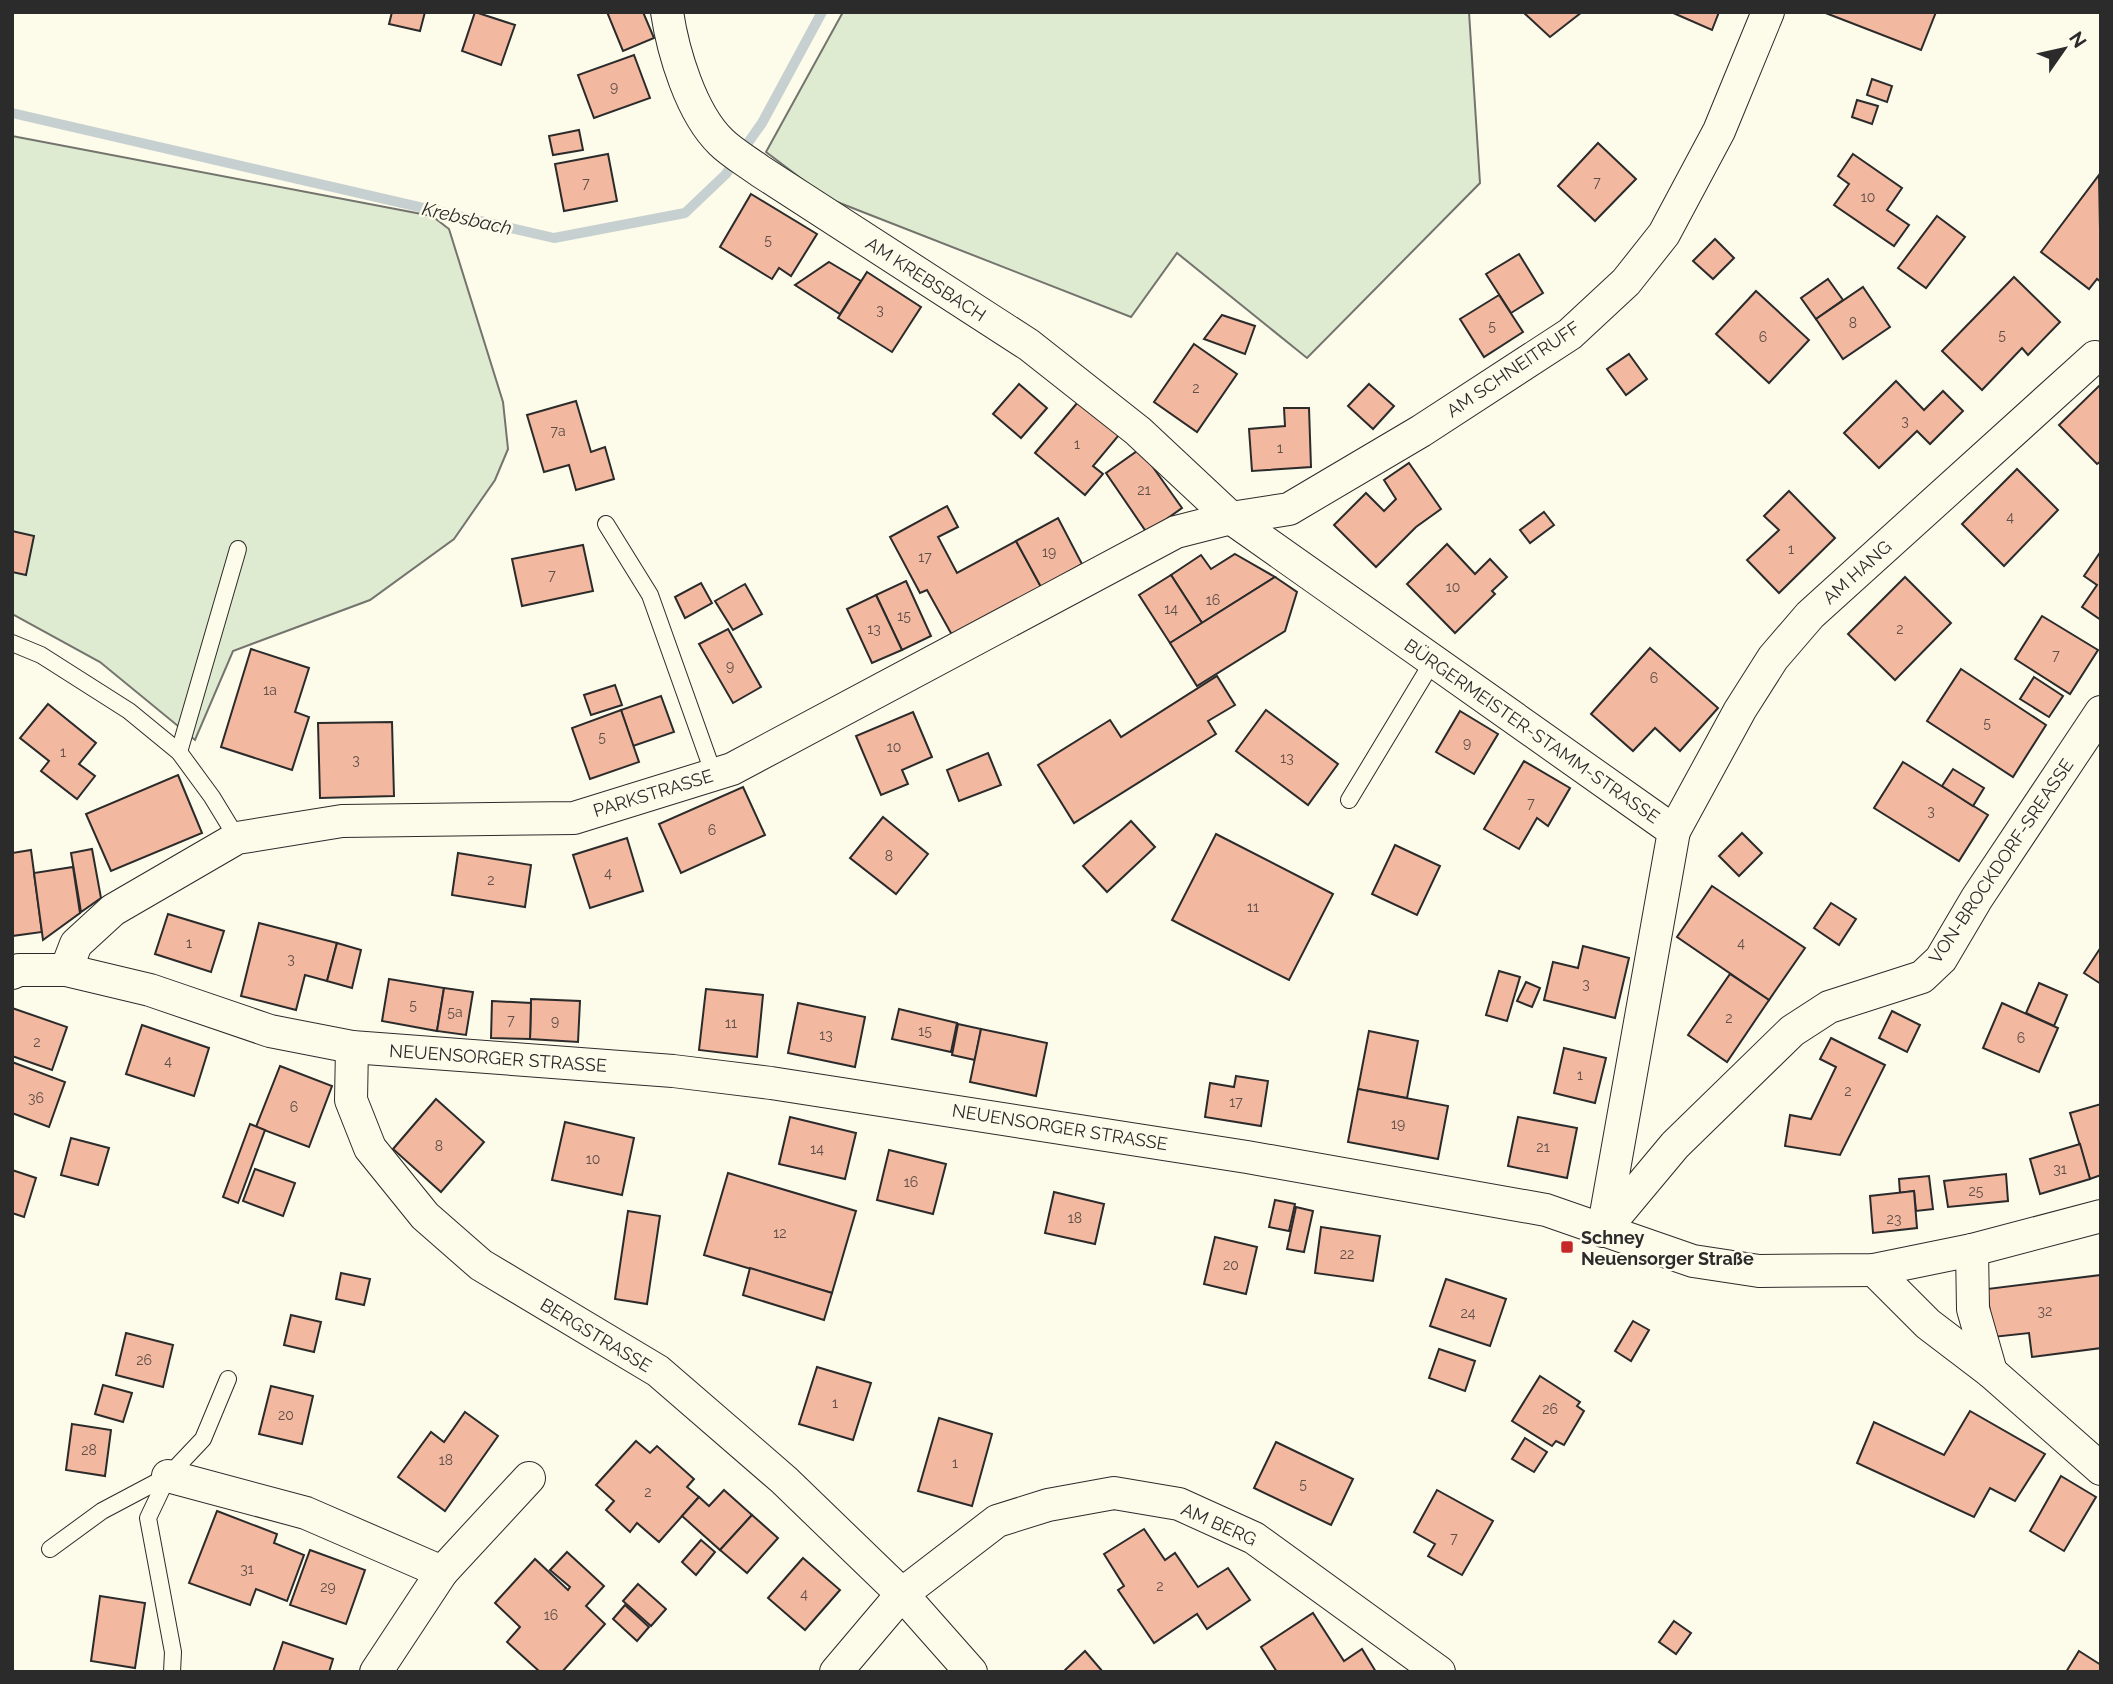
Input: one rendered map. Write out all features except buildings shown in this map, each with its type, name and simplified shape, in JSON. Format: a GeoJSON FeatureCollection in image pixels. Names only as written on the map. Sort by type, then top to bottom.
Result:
{"type":"FeatureCollection","features":[{"type":"Feature","properties":{"kind":"street","name":"AM KREBSBACH"},"geometry":{"type":"LineString","coordinates":[[667,12],[682,72],[700,113],[720,141],[760,171],[1029,345],[1138,431],[1231,518]]}},
{"type":"Feature","properties":{"kind":"street","name":"AM SCHNEITRUFF"},"geometry":{"type":"LineString","coordinates":[[1231,518],[1289,509],[1301,502],[1421,431],[1570,334],[1617,291],[1664,234],[1719,131],[1768,12]]}},
{"type":"Feature","properties":{"kind":"street","name":"AM HANG"},"geometry":{"type":"LineString","coordinates":[[1674,831],[1740,710],[1773,658],[1810,615],[2095,357]]}},
{"type":"Feature","properties":{"kind":"street","name":"BÜRGERMEISTER-STAMM-STRASSE"},"geometry":{"type":"LineString","coordinates":[[1231,518],[1674,831],[1603,1231]]}},
{"type":"Feature","properties":{"kind":"street","name":"PARKSTRASSE"},"geometry":{"type":"LineString","coordinates":[[66,970],[76,944],[113,910],[237,838],[342,821],[574,817],[714,775],[732,769],[1176,532],[1231,518]]}},
{"type":"Feature","properties":{"kind":"street","name":"VON-BROCKDORF-SREASSE"},"geometry":{"type":"LineString","coordinates":[[1603,1231],[1675,1145],[1792,1031],[1829,1007],[1922,977],[1941,959],[1977,898],[2101,712]]}},
{"type":"Feature","properties":{"kind":"street","name":"NEUENSORGER STRASSE"},"geometry":{"type":"LineString","coordinates":[[12,973],[19,970],[66,970],[150,990],[270,1031],[352,1046],[673,1071],[844,1093],[1233,1154],[1546,1210],[1693,1261],[1759,1271],[1874,1270],[1972,1250],[2101,1216]]}},
{"type":"Feature","properties":{"kind":"street","name":"BERGSTRASSE"},"geometry":{"type":"LineString","coordinates":[[352,1046],[351,1100],[370,1148],[425,1216],[481,1265],[658,1371],[784,1480],[902,1594],[971,1672]]}},
{"type":"Feature","properties":{"kind":"street"},"geometry":{"type":"LineString","coordinates":[[1972,1250],[1973,1309],[1991,1372]]}},
{"type":"Feature","properties":{"kind":"street"},"geometry":{"type":"LineString","coordinates":[[1874,1270],[1928,1324],[1991,1372],[2101,1469]]}},
{"type":"Feature","properties":{"kind":"street"},"geometry":{"type":"LineString","coordinates":[[168,1476],[306,1513],[442,1572]]}},
{"type":"Feature","properties":{"kind":"street"},"geometry":{"type":"LineString","coordinates":[[376,1672],[442,1572],[529,1478]]}},
{"type":"Feature","properties":{"kind":"street","name":"AM BERG"},"geometry":{"type":"LineString","coordinates":[[836,1672],[902,1594],[998,1521],[1048,1504],[1114,1493],[1179,1504],[1254,1538],[1439,1672]]}},
{"type":"Feature","properties":{"kind":"lane"},"geometry":{"type":"LineString","coordinates":[[606,524],[650,595],[714,775]]}},
{"type":"Feature","properties":{"kind":"lane"},"geometry":{"type":"LineString","coordinates":[[179,752],[238,549]]}},
{"type":"Feature","properties":{"kind":"lane"},"geometry":{"type":"LineString","coordinates":[[12,643],[41,655],[129,711],[179,752],[212,797],[237,838]]}},
{"type":"Feature","properties":{"kind":"lane"},"geometry":{"type":"LineString","coordinates":[[1349,800],[1433,661]]}},
{"type":"Feature","properties":{"kind":"lane"},"geometry":{"type":"LineString","coordinates":[[172,1672],[173,1652],[148,1518],[168,1476],[203,1439],[228,1379]]}},
{"type":"Feature","properties":{"kind":"lane"},"geometry":{"type":"LineString","coordinates":[[50,1549],[102,1511],[168,1476]]}},
{"type":"Feature","properties":{"kind":"green space"},"geometry":{"type":"Polygon","coordinates":[[[843,12],[1469,12],[1480,183],[1307,358],[1177,253],[1131,317],[827,198],[766,152],[843,12]]]}},
{"type":"Feature","properties":{"kind":"green space"},"geometry":{"type":"Polygon","coordinates":[[[12,136],[432,216],[449,229],[503,402],[508,449],[495,480],[454,539],[370,600],[233,651],[195,740],[100,662],[12,614],[12,136]]]}},
{"type":"Feature","properties":{"kind":"waterway","name":"Krebsbach"},"geometry":{"type":"LineString","coordinates":[[12,113],[554,238],[685,213],[726,174],[762,123],[822,12]]}},
{"type":"Feature","properties":{"kind":"place","name":"Schney Neuensorger Straße"},"geometry":{"type":"Point","coordinates":[1567,1247]}}]}
